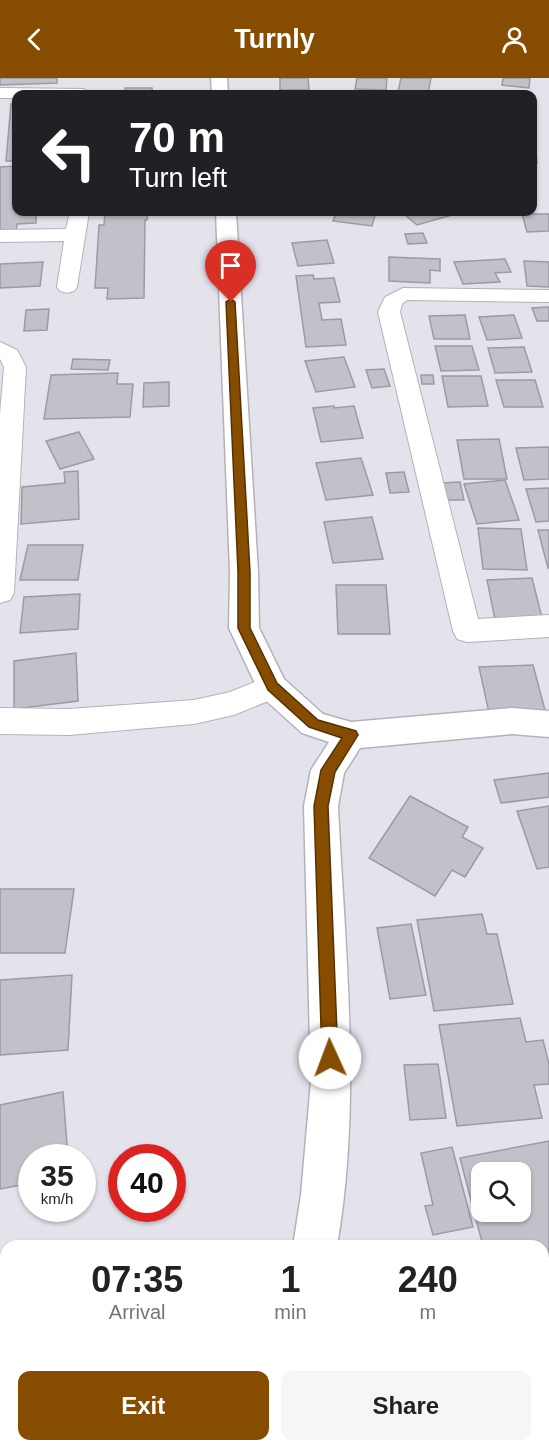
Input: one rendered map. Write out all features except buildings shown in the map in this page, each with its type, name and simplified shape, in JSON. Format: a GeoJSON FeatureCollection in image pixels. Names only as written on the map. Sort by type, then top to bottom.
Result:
{"type":"FeatureCollection","features":[{"type":"Feature","properties":{"kind":"street"},"geometry":{"type":"LineString","coordinates":[[67,287],[78,216]]}},
{"type":"Feature","properties":{"kind":"street"},"geometry":{"type":"LineString","coordinates":[[226,216],[244,572],[244,628],[272,687],[313,724],[351,735],[512,721],[549,724]]}},
{"type":"Feature","properties":{"kind":"street"},"geometry":{"type":"LineString","coordinates":[[0,236],[75,235]]}},
{"type":"Feature","properties":{"kind":"street"},"geometry":{"type":"LineString","coordinates":[[549,296],[403,294],[392,301],[389,312],[467,631],[549,626]]}},
{"type":"Feature","properties":{"kind":"street"},"geometry":{"type":"LineString","coordinates":[[0,349],[9,356],[15,366],[0,593]]}},
{"type":"Feature","properties":{"kind":"street"},"geometry":{"type":"LineString","coordinates":[[0,721],[69,722],[194,712],[234,703],[272,687]]}},
{"type":"Feature","properties":{"kind":"street"},"geometry":{"type":"LineString","coordinates":[[316,1240],[323,1195],[331,1081],[321,806],[328,770],[351,735]]}},
{"type":"Feature","properties":{"kind":"route"},"geometry":{"type":"LineString","coordinates":[[231,302],[244,572],[244,628],[272,687],[313,724],[351,735],[328,770],[321,806],[330,1058]]}}]}
